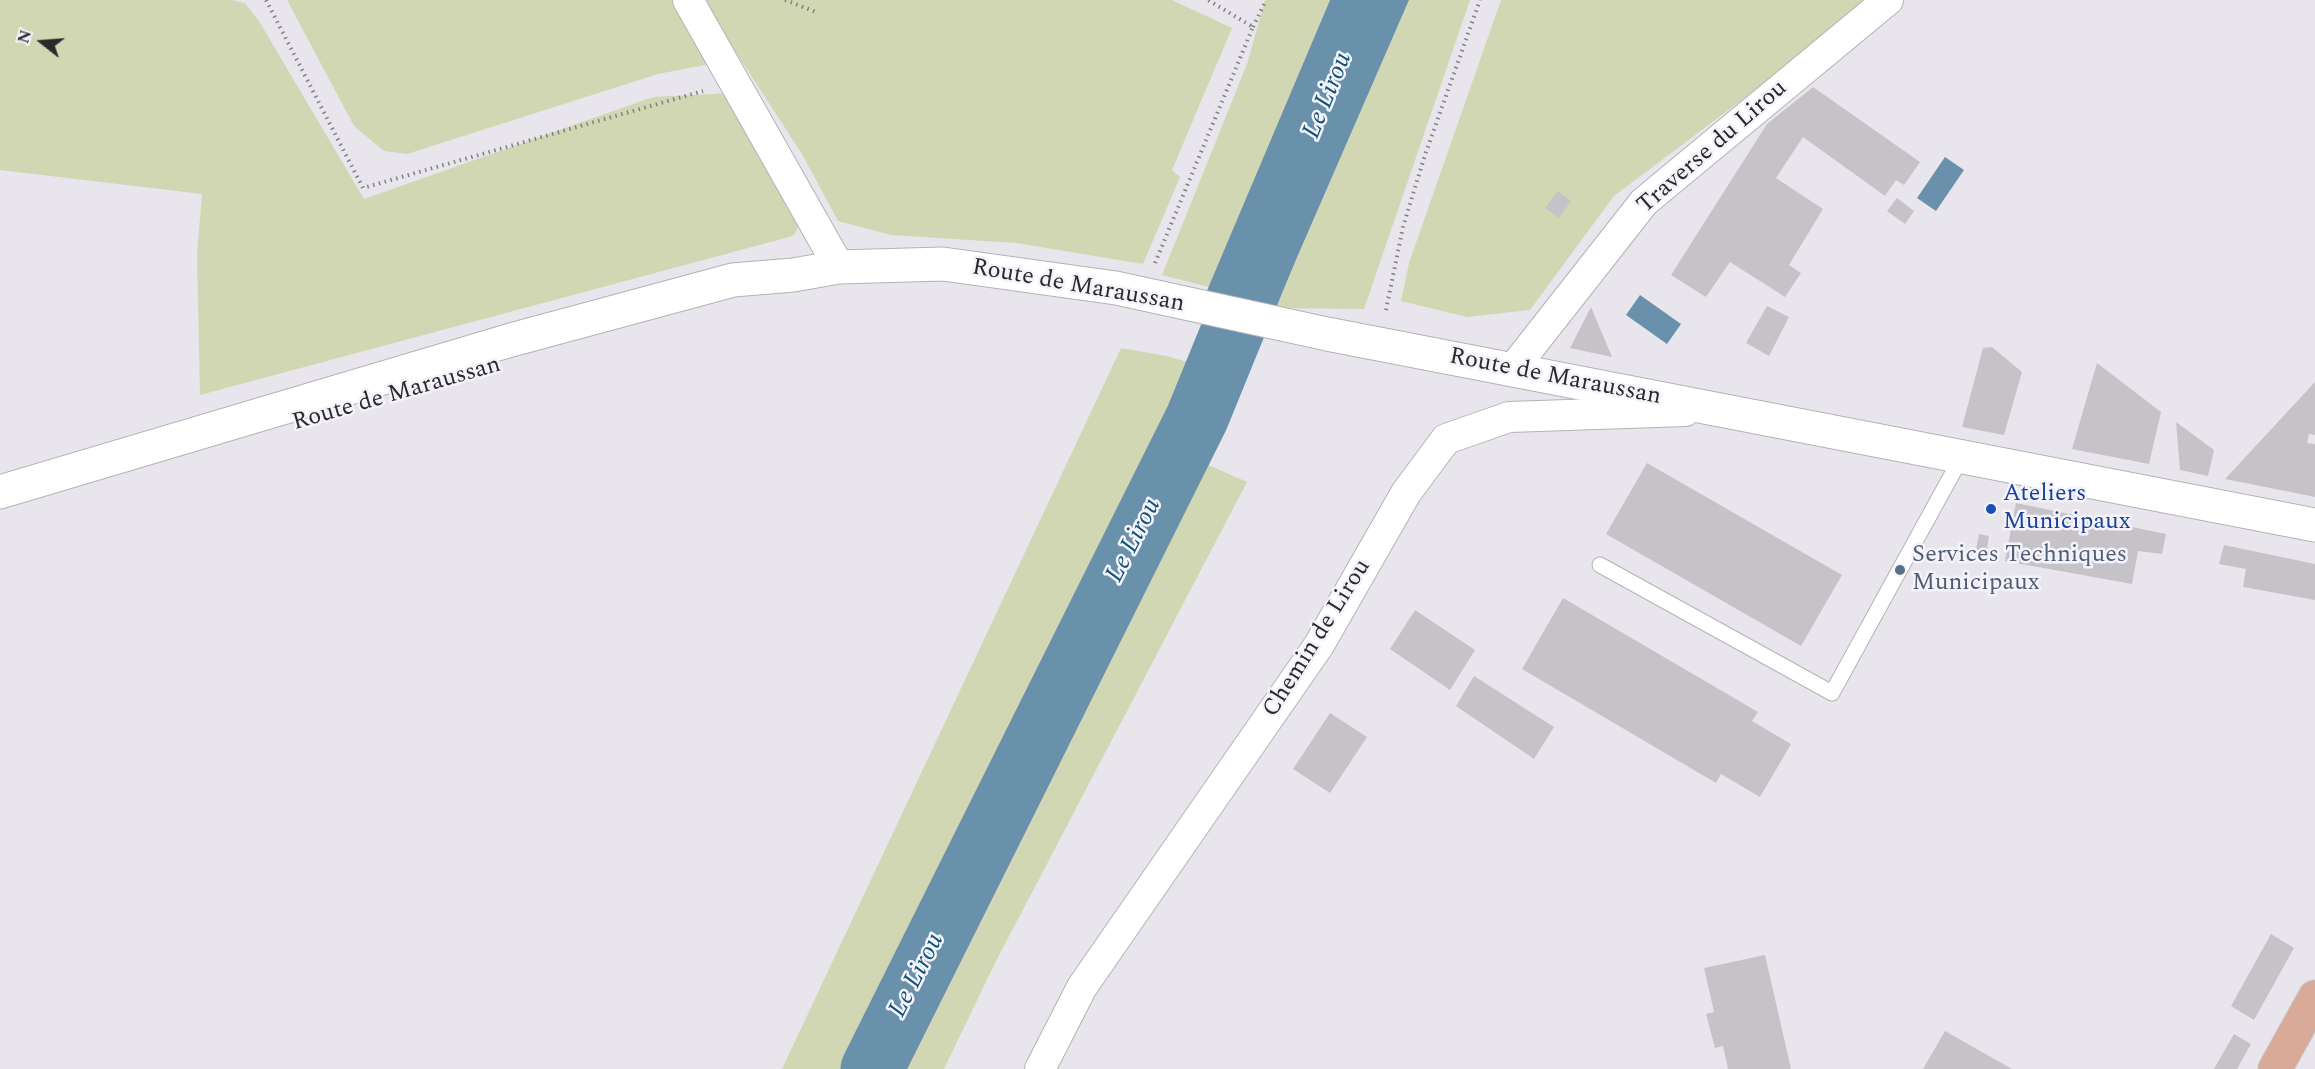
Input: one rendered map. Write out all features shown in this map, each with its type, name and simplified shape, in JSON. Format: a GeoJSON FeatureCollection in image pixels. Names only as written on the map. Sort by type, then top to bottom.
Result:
{"type":"FeatureCollection","features":[{"type":"Feature","properties":{"kind":"main road","name":"Route de Maraussan"},"geometry":{"type":"LineString","coordinates":[[14,498],[738,297],[793,275],[839,267],[943,264],[1116,288],[1327,334],[2315,525]]}},
{"type":"Feature","properties":{"kind":"main road"},"geometry":{"type":"LineString","coordinates":[[2275,1069],[2315,997]]}},
{"type":"Feature","properties":{"kind":"street"},"geometry":{"type":"LineString","coordinates":[[688,0],[839,267]]}},
{"type":"Feature","properties":{"kind":"street","name":"Traverse du Lirou"},"geometry":{"type":"LineString","coordinates":[[1512,370],[1644,202],[1888,0]]}},
{"type":"Feature","properties":{"kind":"street","name":"Chemin de Lirou"},"geometry":{"type":"LineString","coordinates":[[1040,1069],[1082,987],[1319,645],[1406,493],[1446,439],[1509,417],[1718,409]]}},
{"type":"Feature","properties":{"kind":"lane"},"geometry":{"type":"LineString","coordinates":[[1600,565],[1832,693],[1961,458]]}},
{"type":"Feature","properties":{"kind":"path"},"geometry":{"type":"LineString","coordinates":[[266,0],[363,188],[735,81]]}},
{"type":"Feature","properties":{"kind":"path"},"geometry":{"type":"LineString","coordinates":[[785,0],[816,12]]}},
{"type":"Feature","properties":{"kind":"path"},"geometry":{"type":"LineString","coordinates":[[1208,0],[1253,27]]}},
{"type":"Feature","properties":{"kind":"path"},"geometry":{"type":"LineString","coordinates":[[1148,296],[1253,27],[1266,0]]}},
{"type":"Feature","properties":{"kind":"path"},"geometry":{"type":"LineString","coordinates":[[1379,343],[1403,227],[1425,155],[1480,0]]}},
{"type":"Feature","properties":{"kind":"green space"},"geometry":{"type":"Polygon","coordinates":[[[0,0],[232,0],[245,3],[259,21],[364,199],[653,97],[729,93],[799,218],[797,230],[793,236],[200,395],[197,253],[202,194],[0,170],[0,0]]]}},
{"type":"Feature","properties":{"kind":"green space"},"geometry":{"type":"Polygon","coordinates":[[[287,0],[677,0],[710,64],[658,74],[407,154],[384,151],[354,126],[287,0]]]}},
{"type":"Feature","properties":{"kind":"green space"},"geometry":{"type":"Polygon","coordinates":[[[702,0],[1172,0],[1232,28],[1172,170],[1180,177],[1143,264],[1016,243],[891,235],[838,221],[802,154],[702,0]]]}},
{"type":"Feature","properties":{"kind":"green space"},"geometry":{"type":"Polygon","coordinates":[[[1265,0],[1330,0],[1209,287],[1162,275],[1247,64],[1265,0]]]}},
{"type":"Feature","properties":{"kind":"green space"},"geometry":{"type":"Polygon","coordinates":[[[1409,0],[1470,0],[1364,309],[1275,308],[1409,0]]]}},
{"type":"Feature","properties":{"kind":"green space"},"geometry":{"type":"Polygon","coordinates":[[[1501,0],[1864,0],[1823,39],[1614,196],[1530,310],[1467,317],[1401,301],[1409,263],[1501,0]]]}},
{"type":"Feature","properties":{"kind":"green space"},"geometry":{"type":"Polygon","coordinates":[[[1121,348],[1167,356],[1200,366],[1173,436],[953,880],[983,895],[1206,464],[1247,482],[995,963],[944,1069],[782,1069],[1121,348]]]}},
{"type":"Feature","properties":{"kind":"water"},"geometry":{"type":"Polygon","coordinates":[[[1330,0],[1409,0],[1275,308],[1206,293],[1330,0]]]}},
{"type":"Feature","properties":{"kind":"water"},"geometry":{"type":"Polygon","coordinates":[[[1945,157],[1964,170],[1936,211],[1917,198],[1945,157]]]}},
{"type":"Feature","properties":{"kind":"water"},"geometry":{"type":"Polygon","coordinates":[[[1640,295],[1681,324],[1667,344],[1626,315],[1640,295]]]}},
{"type":"Feature","properties":{"kind":"building"},"geometry":{"type":"Polygon","coordinates":[[[1813,87],[1920,162],[1904,185],[1896,180],[1885,196],[1803,137],[1776,178],[1823,209],[1789,265],[1801,273],[1785,297],[1730,262],[1706,297],[1671,275],[1767,124],[1813,87]]]}},
{"type":"Feature","properties":{"kind":"building"},"geometry":{"type":"Polygon","coordinates":[[[1558,191],[1571,201],[1559,218],[1545,208],[1558,191]]]}},
{"type":"Feature","properties":{"kind":"building"},"geometry":{"type":"Polygon","coordinates":[[[1897,198],[1914,211],[1905,224],[1887,211],[1897,198]]]}},
{"type":"Feature","properties":{"kind":"building"},"geometry":{"type":"Polygon","coordinates":[[[1767,306],[1789,317],[1769,356],[1746,343],[1767,306]]]}},
{"type":"Feature","properties":{"kind":"building"},"geometry":{"type":"Polygon","coordinates":[[[1591,307],[1612,357],[1570,348],[1591,307]]]}},
{"type":"Feature","properties":{"kind":"building"},"geometry":{"type":"Polygon","coordinates":[[[1992,347],[2022,372],[2004,435],[1962,427],[1983,348],[1992,347]]]}},
{"type":"Feature","properties":{"kind":"building"},"geometry":{"type":"Polygon","coordinates":[[[2097,363],[2161,412],[2149,464],[2072,449],[2097,363]]]}},
{"type":"Feature","properties":{"kind":"building"},"geometry":{"type":"Polygon","coordinates":[[[2315,382],[2315,435],[2309,434],[2307,443],[2315,444],[2315,497],[2225,479],[2315,382]]]}},
{"type":"Feature","properties":{"kind":"building"},"geometry":{"type":"Polygon","coordinates":[[[2176,422],[2214,450],[2208,476],[2180,470],[2176,422]]]}},
{"type":"Feature","properties":{"kind":"building"},"geometry":{"type":"Polygon","coordinates":[[[1647,463],[1842,575],[1801,646],[1606,534],[1647,463]]]}},
{"type":"Feature","properties":{"kind":"building"},"geometry":{"type":"Polygon","coordinates":[[[2016,503],[2166,534],[2162,554],[2138,551],[2132,584],[2005,561],[2016,503]]]}},
{"type":"Feature","properties":{"kind":"building"},"geometry":{"type":"Polygon","coordinates":[[[1979,534],[1989,536],[1986,556],[1975,555],[1979,534]]]}},
{"type":"Feature","properties":{"kind":"building"},"geometry":{"type":"Polygon","coordinates":[[[2224,545],[2315,564],[2315,600],[2243,587],[2246,569],[2219,564],[2224,545]]]}},
{"type":"Feature","properties":{"kind":"building"},"geometry":{"type":"Polygon","coordinates":[[[1563,598],[1758,712],[1752,721],[1791,744],[1760,797],[1721,774],[1716,783],[1522,669],[1563,598]]]}},
{"type":"Feature","properties":{"kind":"building"},"geometry":{"type":"Polygon","coordinates":[[[1415,610],[1475,650],[1450,690],[1390,649],[1415,610]]]}},
{"type":"Feature","properties":{"kind":"building"},"geometry":{"type":"Polygon","coordinates":[[[1474,676],[1554,727],[1534,759],[1456,706],[1474,676]]]}},
{"type":"Feature","properties":{"kind":"building"},"geometry":{"type":"Polygon","coordinates":[[[1330,713],[1367,737],[1330,793],[1293,769],[1330,713]]]}},
{"type":"Feature","properties":{"kind":"building"},"geometry":{"type":"Polygon","coordinates":[[[2271,934],[2294,948],[2254,1020],[2231,1006],[2271,934]]]}},
{"type":"Feature","properties":{"kind":"building"},"geometry":{"type":"Polygon","coordinates":[[[1765,955],[1791,1069],[1728,1069],[1723,1046],[1715,1048],[1706,1014],[1714,1012],[1704,968],[1765,955]]]}},
{"type":"Feature","properties":{"kind":"building"},"geometry":{"type":"Polygon","coordinates":[[[1945,1031],[2012,1069],[1923,1069],[1945,1031]]]}},
{"type":"Feature","properties":{"kind":"building"},"geometry":{"type":"Polygon","coordinates":[[[2234,1034],[2251,1044],[2237,1069],[2214,1069],[2234,1034]]]}},
{"type":"Feature","properties":{"kind":"waterway","name":"Le Lirou"},"geometry":{"type":"LineString","coordinates":[[872,1069],[1197,418],[1266,249]]}},
{"type":"Feature","properties":{"kind":"place","name":"Ateliers Municipaux"},"geometry":{"type":"Point","coordinates":[1991,509]}},
{"type":"Feature","properties":{"kind":"place","name":"Services Techniques Municipaux"},"geometry":{"type":"Point","coordinates":[1900,570]}}]}
